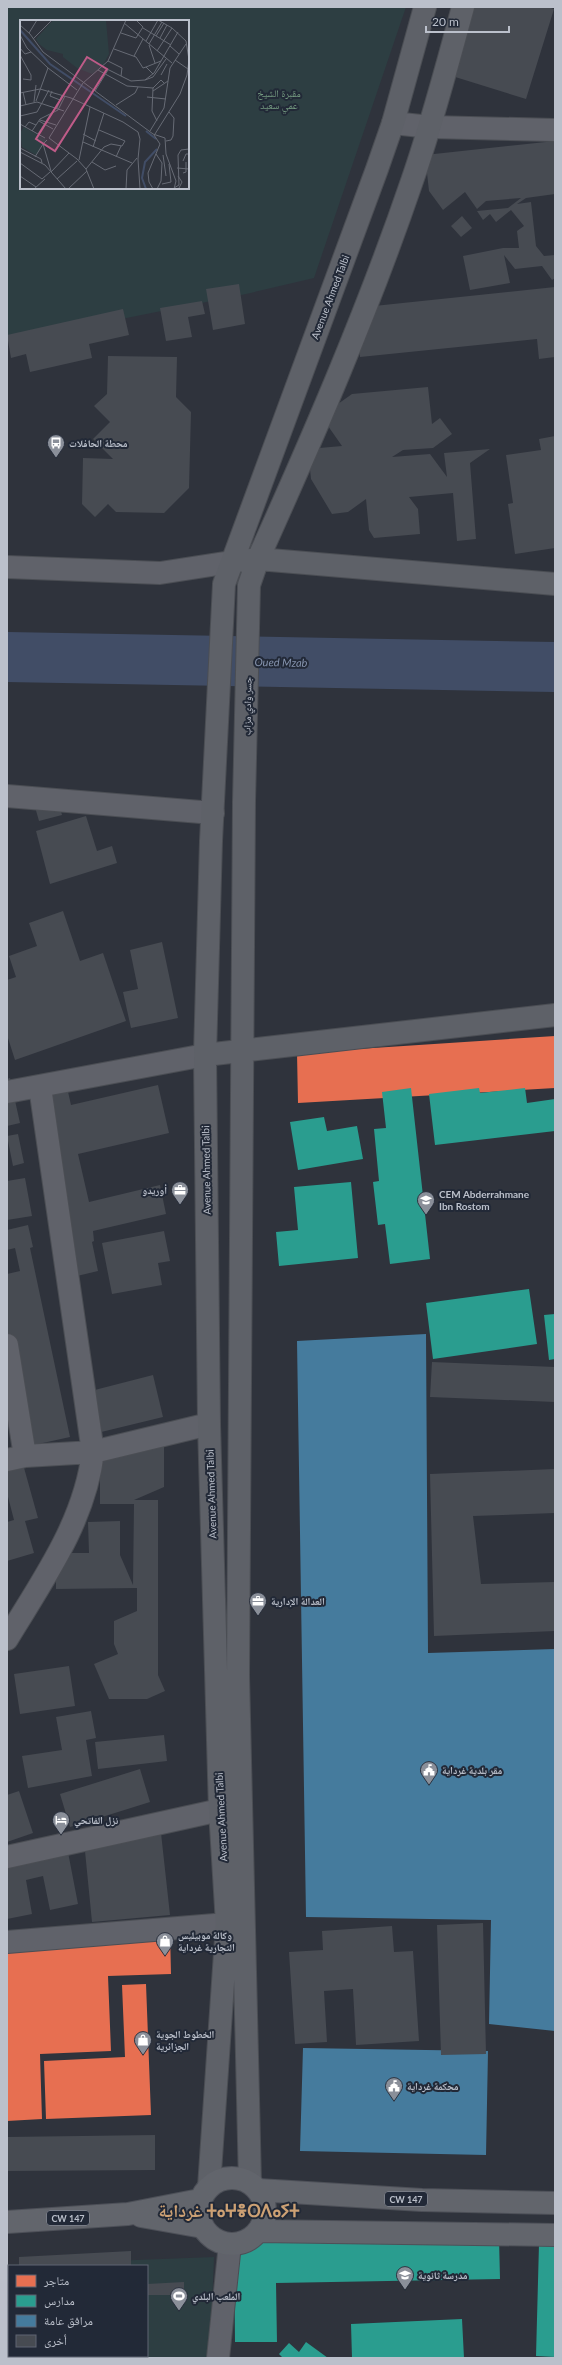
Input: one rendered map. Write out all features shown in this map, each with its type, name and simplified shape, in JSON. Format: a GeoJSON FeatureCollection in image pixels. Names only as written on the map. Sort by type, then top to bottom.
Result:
{"type":"FeatureCollection","features":[{"type":"Feature","properties":{"kind":"main road","name":"Avenue Ahmed Talbi"},"geometry":{"type":"LineString","coordinates":[[205,2194],[228,1924],[220,1810],[209,1424],[205,1055],[224,584],[334,289],[393,123],[425,7]]}},
{"type":"Feature","properties":{"kind":"main road","name":"جسر وادي مزاب"},"geometry":{"type":"LineString","coordinates":[[254,2186],[238,1676],[244,802],[249,585],[258,559],[330,397],[362,317],[430,127],[463,7]]}},
{"type":"Feature","properties":{"kind":"main road"},"geometry":{"type":"LineString","coordinates":[[231,562],[258,559],[555,584]]}},
{"type":"Feature","properties":{"kind":"main road"},"geometry":{"type":"LineString","coordinates":[[205,1055],[555,1015]]}},
{"type":"Feature","properties":{"kind":"main road"},"geometry":{"type":"LineString","coordinates":[[229,2178],[240,2178],[254,2186],[263,2200],[265,2210],[264,2221],[258,2231],[251,2238],[241,2243],[230,2244],[214,2239],[203,2227],[200,2219],[205,2194],[218,2180],[229,2178]]}},
{"type":"Feature","properties":{"kind":"main road","name":"CW 147"},"geometry":{"type":"LineString","coordinates":[[254,2186],[422,2200],[555,2203]]}},
{"type":"Feature","properties":{"kind":"main road"},"geometry":{"type":"LineString","coordinates":[[128,2214],[205,2194]]}},
{"type":"Feature","properties":{"kind":"main road","name":"CW 147"},"geometry":{"type":"LineString","coordinates":[[7,2222],[128,2214],[203,2227]]}},
{"type":"Feature","properties":{"kind":"main road"},"geometry":{"type":"LineString","coordinates":[[258,2231],[555,2235]]}},
{"type":"Feature","properties":{"kind":"street"},"geometry":{"type":"LineString","coordinates":[[393,123],[430,127],[555,130]]}},
{"type":"Feature","properties":{"kind":"street"},"geometry":{"type":"LineString","coordinates":[[7,567],[160,573],[231,562]]}},
{"type":"Feature","properties":{"kind":"street"},"geometry":{"type":"LineString","coordinates":[[7,796],[214,806]]}},
{"type":"Feature","properties":{"kind":"street"},"geometry":{"type":"LineString","coordinates":[[7,1092],[205,1055]]}},
{"type":"Feature","properties":{"kind":"street"},"geometry":{"type":"LineString","coordinates":[[7,1639],[66,1539],[79,1510],[90,1477],[93,1452],[40,1087]]}},
{"type":"Feature","properties":{"kind":"street"},"geometry":{"type":"LineString","coordinates":[[7,1346],[16,1458],[93,1452],[209,1424]]}},
{"type":"Feature","properties":{"kind":"street"},"geometry":{"type":"LineString","coordinates":[[7,1857],[220,1810]]}},
{"type":"Feature","properties":{"kind":"street"},"geometry":{"type":"LineString","coordinates":[[7,1942],[228,1924]]}},
{"type":"Feature","properties":{"kind":"street"},"geometry":{"type":"LineString","coordinates":[[218,2358],[230,2244]]}},
{"type":"Feature","properties":{"kind":"green space","name":"مقبرة الشيخ عمي سعيد"},"geometry":{"type":"Polygon","coordinates":[[[7,7],[406,7],[314,278],[246,294],[7,342],[7,7]]]}},
{"type":"Feature","properties":{"kind":"green space","name":"الملعب البلدي"},"geometry":{"type":"Polygon","coordinates":[[[214,2257],[210,2358],[7,2358],[7,2265],[214,2257]]]}},
{"type":"Feature","properties":{"kind":"building: متاجر"},"geometry":{"type":"Polygon","coordinates":[[[555,1036],[555,1088],[298,1103],[297,1053],[555,1036]]]}},
{"type":"Feature","properties":{"kind":"building: متاجر"},"geometry":{"type":"Polygon","coordinates":[[[170,1931],[171,1974],[108,1976],[111,2051],[40,2054],[42,2119],[7,2121],[7,1939],[170,1931]]]}},
{"type":"Feature","properties":{"kind":"building: متاجر"},"geometry":{"type":"Polygon","coordinates":[[[146,1984],[151,2115],[46,2119],[44,2061],[125,2057],[122,1985],[146,1984]]]}},
{"type":"Feature","properties":{"kind":"building: مدارس"},"geometry":{"type":"Polygon","coordinates":[[[411,1088],[430,1259],[390,1264],[385,1224],[378,1225],[373,1182],[379,1181],[374,1129],[386,1128],[382,1092],[411,1088]]]}},
{"type":"Feature","properties":{"kind":"building: مدارس"},"geometry":{"type":"Polygon","coordinates":[[[479,1088],[480,1093],[525,1088],[527,1103],[555,1099],[555,1131],[435,1145],[429,1094],[479,1088]]]}},
{"type":"Feature","properties":{"kind":"building: مدارس"},"geometry":{"type":"Polygon","coordinates":[[[324,1117],[327,1131],[357,1126],[363,1159],[298,1170],[290,1122],[324,1117]]]}},
{"type":"Feature","properties":{"kind":"building: مدارس"},"geometry":{"type":"Polygon","coordinates":[[[351,1182],[358,1258],[279,1266],[276,1232],[298,1230],[294,1187],[351,1182]]]}},
{"type":"Feature","properties":{"kind":"building: مدارس"},"geometry":{"type":"Polygon","coordinates":[[[529,1289],[537,1344],[433,1359],[426,1303],[529,1289]]]}},
{"type":"Feature","properties":{"kind":"building: مدارس"},"geometry":{"type":"Polygon","coordinates":[[[555,1314],[555,1359],[549,1360],[544,1315],[555,1314]]]}},
{"type":"Feature","properties":{"kind":"building: مدارس"},"geometry":{"type":"Polygon","coordinates":[[[499,2238],[500,2279],[276,2283],[277,2342],[235,2342],[234,2243],[499,2238]]]}},
{"type":"Feature","properties":{"kind":"building: مدارس"},"geometry":{"type":"Polygon","coordinates":[[[539,2244],[555,2244],[555,2357],[536,2356],[539,2244]]]}},
{"type":"Feature","properties":{"kind":"building: مدارس"},"geometry":{"type":"Polygon","coordinates":[[[462,2319],[464,2358],[352,2358],[351,2324],[462,2319]]]}},
{"type":"Feature","properties":{"kind":"building: مدارس"},"geometry":{"type":"Polygon","coordinates":[[[306,2342],[328,2358],[283,2358],[279,2354],[289,2343],[299,2352],[306,2342]]]}},
{"type":"Feature","properties":{"kind":"building: مرافق عامة","name":"مقر بلدية غرداية"},"geometry":{"type":"Polygon","coordinates":[[[426,1334],[428,1653],[555,1649],[555,2031],[489,2024],[491,1920],[306,1917],[297,1341],[426,1334]]]}},
{"type":"Feature","properties":{"kind":"building: مرافق عامة","name":"محكمة غرداية"},"geometry":{"type":"Polygon","coordinates":[[[303,2048],[488,2051],[486,2155],[300,2151],[303,2048]]]}},
{"type":"Feature","properties":{"kind":"building: أخرى"},"geometry":{"type":"Polygon","coordinates":[[[474,7],[548,7],[554,9],[526,99],[452,76],[474,7]]]}},
{"type":"Feature","properties":{"kind":"building: أخرى"},"geometry":{"type":"Polygon","coordinates":[[[555,141],[555,194],[526,198],[517,204],[531,202],[536,246],[544,256],[555,255],[555,278],[552,280],[542,266],[515,269],[504,255],[510,283],[470,290],[463,256],[503,248],[519,248],[517,231],[524,226],[511,210],[496,222],[490,214],[483,220],[477,211],[508,208],[521,198],[486,201],[477,209],[465,192],[443,210],[429,191],[425,155],[555,141]]]}},
{"type":"Feature","properties":{"kind":"building: أخرى"},"geometry":{"type":"Polygon","coordinates":[[[462,216],[472,228],[461,237],[451,226],[462,216]]]}},
{"type":"Feature","properties":{"kind":"building: أخرى"},"geometry":{"type":"Polygon","coordinates":[[[239,284],[245,324],[213,330],[206,289],[239,284]]]}},
{"type":"Feature","properties":{"kind":"building: أخرى"},"geometry":{"type":"Polygon","coordinates":[[[555,287],[555,357],[539,359],[537,339],[360,357],[355,308],[555,287]]]}},
{"type":"Feature","properties":{"kind":"building: أخرى"},"geometry":{"type":"Polygon","coordinates":[[[202,301],[205,314],[188,317],[192,337],[166,341],[160,308],[202,301]]]}},
{"type":"Feature","properties":{"kind":"building: أخرى"},"geometry":{"type":"Polygon","coordinates":[[[123,309],[129,335],[89,344],[92,358],[30,372],[26,354],[11,358],[7,335],[123,309]]]}},
{"type":"Feature","properties":{"kind":"building: أخرى"},"geometry":{"type":"Polygon","coordinates":[[[108,356],[177,357],[176,397],[191,412],[189,488],[164,513],[116,512],[108,504],[95,517],[82,504],[83,458],[113,459],[93,439],[110,422],[94,406],[107,394],[108,356]]]}},
{"type":"Feature","properties":{"kind":"building: أخرى"},"geometry":{"type":"Polygon","coordinates":[[[428,387],[432,424],[440,418],[452,434],[433,448],[403,450],[392,457],[430,454],[447,477],[444,453],[490,449],[470,463],[476,539],[457,541],[453,493],[409,497],[418,509],[420,534],[374,538],[369,530],[366,499],[348,512],[332,514],[311,479],[308,449],[342,446],[321,416],[352,394],[428,387]]]}},
{"type":"Feature","properties":{"kind":"building: أخرى"},"geometry":{"type":"Polygon","coordinates":[[[555,436],[555,548],[515,554],[508,504],[513,503],[506,455],[541,450],[539,439],[555,436]]]}},
{"type":"Feature","properties":{"kind":"building: أخرى"},"geometry":{"type":"Polygon","coordinates":[[[58,800],[62,815],[39,821],[35,807],[58,800]]]}},
{"type":"Feature","properties":{"kind":"building: أخرى"},"geometry":{"type":"Polygon","coordinates":[[[86,816],[97,851],[112,846],[117,863],[50,884],[36,831],[86,816]]]}},
{"type":"Feature","properties":{"kind":"building: أخرى"},"geometry":{"type":"Polygon","coordinates":[[[63,911],[80,961],[103,953],[126,1021],[15,1060],[7,1035],[7,980],[16,977],[9,956],[37,946],[29,923],[63,911]]]}},
{"type":"Feature","properties":{"kind":"building: أخرى"},"geometry":{"type":"Polygon","coordinates":[[[162,942],[178,1018],[131,1028],[123,992],[138,989],[130,950],[162,942]]]}},
{"type":"Feature","properties":{"kind":"building: أخرى"},"geometry":{"type":"Polygon","coordinates":[[[64,1074],[71,1105],[158,1085],[169,1133],[78,1154],[89,1202],[160,1185],[166,1214],[93,1231],[94,1241],[92,1242],[98,1271],[77,1276],[32,1081],[64,1074]]]}},
{"type":"Feature","properties":{"kind":"building: أخرى"},"geometry":{"type":"Polygon","coordinates":[[[10,1078],[20,1123],[7,1126],[7,1079],[10,1078]]]}},
{"type":"Feature","properties":{"kind":"building: أخرى"},"geometry":{"type":"Polygon","coordinates":[[[18,1134],[24,1163],[13,1166],[7,1136],[18,1134]]]}},
{"type":"Feature","properties":{"kind":"building: أخرى"},"geometry":{"type":"Polygon","coordinates":[[[25,1178],[32,1216],[7,1220],[7,1181],[25,1178]]]}},
{"type":"Feature","properties":{"kind":"building: أخرى"},"geometry":{"type":"Polygon","coordinates":[[[28,1225],[33,1247],[30,1248],[70,1437],[29,1446],[7,1345],[7,1274],[20,1271],[15,1248],[7,1250],[7,1230],[28,1225]]]}},
{"type":"Feature","properties":{"kind":"building: أخرى"},"geometry":{"type":"Polygon","coordinates":[[[164,1231],[170,1261],[158,1263],[162,1285],[112,1294],[102,1243],[164,1231]]]}},
{"type":"Feature","properties":{"kind":"building: أخرى"},"geometry":{"type":"Polygon","coordinates":[[[432,1362],[555,1367],[555,1402],[430,1397],[432,1362]]]}},
{"type":"Feature","properties":{"kind":"building: أخرى"},"geometry":{"type":"Polygon","coordinates":[[[153,1375],[163,1417],[93,1434],[83,1393],[153,1375]]]}},
{"type":"Feature","properties":{"kind":"building: أخرى"},"geometry":{"type":"Polygon","coordinates":[[[164,1442],[164,1487],[134,1500],[158,1500],[158,1675],[165,1691],[147,1699],[109,1699],[94,1664],[118,1654],[114,1644],[114,1621],[137,1611],[137,1588],[56,1589],[56,1553],[89,1553],[88,1522],[120,1521],[120,1555],[133,1585],[134,1504],[100,1504],[100,1444],[164,1442]]]}},
{"type":"Feature","properties":{"kind":"building: أخرى"},"geometry":{"type":"Polygon","coordinates":[[[21,1457],[38,1518],[25,1521],[34,1553],[7,1561],[7,1522],[14,1520],[7,1493],[7,1461],[21,1457]]]}},
{"type":"Feature","properties":{"kind":"building: أخرى"},"geometry":{"type":"Polygon","coordinates":[[[555,1469],[555,1513],[473,1516],[481,1584],[555,1582],[555,1631],[434,1636],[430,1474],[555,1469]]]}},
{"type":"Feature","properties":{"kind":"building: أخرى"},"geometry":{"type":"Polygon","coordinates":[[[69,1666],[75,1706],[20,1714],[14,1674],[69,1666]]]}},
{"type":"Feature","properties":{"kind":"building: أخرى"},"geometry":{"type":"Polygon","coordinates":[[[91,1711],[96,1738],[86,1740],[92,1776],[28,1788],[22,1756],[62,1750],[56,1717],[91,1711]]]}},
{"type":"Feature","properties":{"kind":"building: أخرى"},"geometry":{"type":"Polygon","coordinates":[[[164,1735],[167,1761],[98,1769],[95,1742],[164,1735]]]}},
{"type":"Feature","properties":{"kind":"building: أخرى"},"geometry":{"type":"Polygon","coordinates":[[[140,1769],[150,1802],[70,1827],[60,1794],[140,1769]]]}},
{"type":"Feature","properties":{"kind":"building: أخرى"},"geometry":{"type":"Polygon","coordinates":[[[19,1791],[33,1833],[7,1842],[7,1795],[19,1791]]]}},
{"type":"Feature","properties":{"kind":"building: أخرى"},"geometry":{"type":"Polygon","coordinates":[[[161,1833],[170,1915],[92,1922],[84,1841],[161,1833]]]}},
{"type":"Feature","properties":{"kind":"building: أخرى"},"geometry":{"type":"Polygon","coordinates":[[[67,1847],[78,1904],[50,1910],[43,1876],[26,1880],[32,1914],[7,1919],[7,1859],[67,1847]]]}},
{"type":"Feature","properties":{"kind":"building: أخرى"},"geometry":{"type":"Polygon","coordinates":[[[483,1923],[486,2054],[441,2055],[437,1925],[483,1923]]]}},
{"type":"Feature","properties":{"kind":"building: أخرى"},"geometry":{"type":"Polygon","coordinates":[[[392,1926],[394,1952],[413,1951],[419,2041],[356,2045],[353,1989],[324,1991],[327,2042],[295,2044],[289,1952],[323,1950],[322,1931],[392,1926]]]}},
{"type":"Feature","properties":{"kind":"building: أخرى"},"geometry":{"type":"Polygon","coordinates":[[[155,2135],[155,2170],[7,2171],[7,2137],[155,2135]]]}},
{"type":"Feature","properties":{"kind":"building: أخرى"},"geometry":{"type":"Polygon","coordinates":[[[131,2251],[131,2265],[19,2265],[19,2257],[131,2251]]]}},
{"type":"Feature","properties":{"kind":"building: أخرى"},"geometry":{"type":"Polygon","coordinates":[[[184,2282],[184,2295],[148,2295],[148,2284],[184,2282]]]}},
{"type":"Feature","properties":{"kind":"waterway","name":"Oued Mzab"},"geometry":{"type":"LineString","coordinates":[[7,657],[555,667]]}},
{"type":"Feature","properties":{"kind":"place","name":"محطة الحافلات"},"geometry":{"type":"Point","coordinates":[56,458]}},
{"type":"Feature","properties":{"kind":"place","name":"أوريدو"},"geometry":{"type":"Point","coordinates":[180,1205]}},
{"type":"Feature","properties":{"kind":"place","name":"CEM Abderrahmane Ibn Rostom"},"geometry":{"type":"Point","coordinates":[426,1215]}},
{"type":"Feature","properties":{"kind":"place","name":"العدالة الإدارية"},"geometry":{"type":"Point","coordinates":[258,1616]}},
{"type":"Feature","properties":{"kind":"place","name":"مقر بلدية غرداية"},"geometry":{"type":"Point","coordinates":[429,1785]}},
{"type":"Feature","properties":{"kind":"place","name":"نزل الفاتحي"},"geometry":{"type":"Point","coordinates":[61,1835]}},
{"type":"Feature","properties":{"kind":"place","name":"وكالة موبيليس التجارية غرداية"},"geometry":{"type":"Point","coordinates":[165,1956]}},
{"type":"Feature","properties":{"kind":"place","name":"الخطوط الجوية الجزائرية"},"geometry":{"type":"Point","coordinates":[143,2055]}},
{"type":"Feature","properties":{"kind":"place","name":"محكمة غرداية"},"geometry":{"type":"Point","coordinates":[394,2101]}},
{"type":"Feature","properties":{"kind":"place","name":"مدرسة ثانوية"},"geometry":{"type":"Point","coordinates":[405,2290]}},
{"type":"Feature","properties":{"kind":"place","name":"الملعب البلدي"},"geometry":{"type":"Point","coordinates":[179,2311]}},
{"type":"Feature","properties":{"kind":"district","name":"غرداية ⵜⴰⵖⴻⵔⴷⴰⵢⵜ"},"geometry":{"type":"Point","coordinates":[229,2210]}}]}
